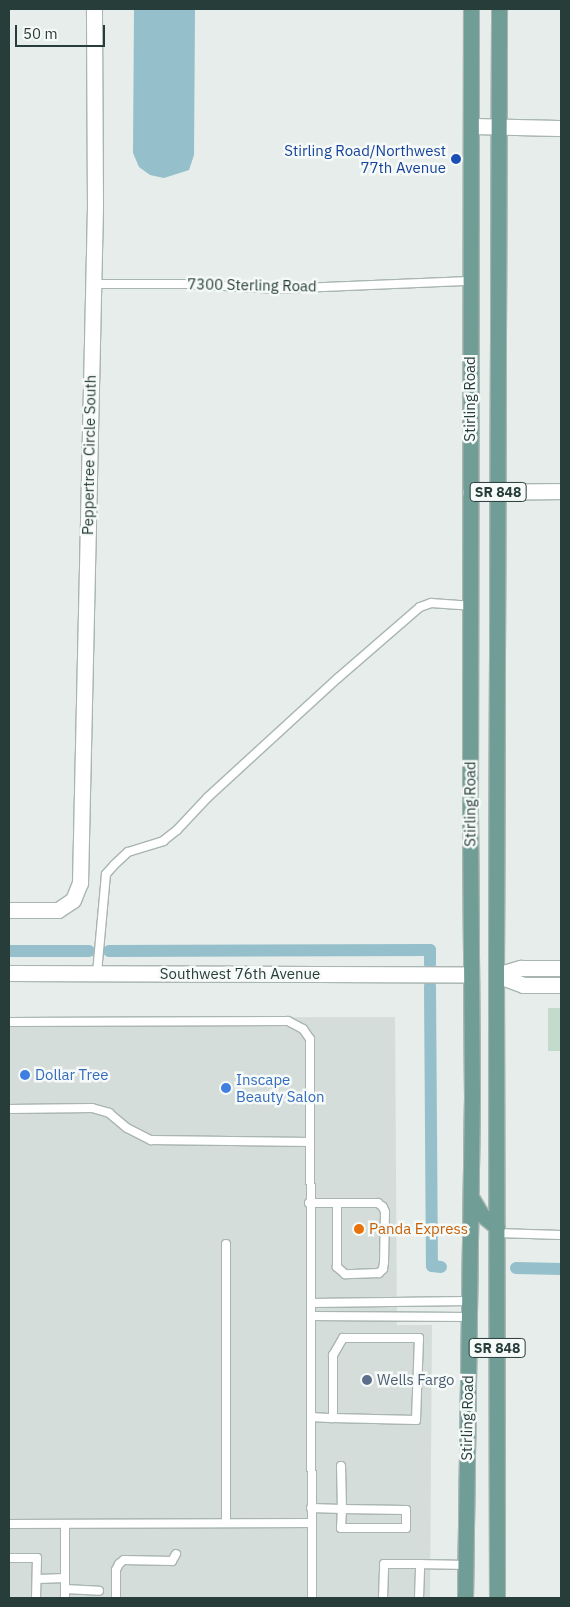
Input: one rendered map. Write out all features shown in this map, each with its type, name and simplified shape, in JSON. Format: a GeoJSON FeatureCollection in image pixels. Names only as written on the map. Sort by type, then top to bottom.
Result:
{"type":"FeatureCollection","features":[{"type":"Feature","properties":{"kind":"main road","name":"Stirling Road"},"geometry":{"type":"LineString","coordinates":[[465,1598],[471,1197],[471,9]]}},
{"type":"Feature","properties":{"kind":"main road","name":"Stirling Road"},"geometry":{"type":"LineString","coordinates":[[497,1598],[496,975],[499,9]]}},
{"type":"Feature","properties":{"kind":"main road"},"geometry":{"type":"LineString","coordinates":[[471,941],[483,964],[496,975]]}},
{"type":"Feature","properties":{"kind":"main road"},"geometry":{"type":"LineString","coordinates":[[471,1197],[482,1215],[497,1230]]}},
{"type":"Feature","properties":{"kind":"street","name":"Peppertree Circle South"},"geometry":{"type":"LineString","coordinates":[[9,910],[58,910],[73,900],[80,883],[93,284],[94,9]]}},
{"type":"Feature","properties":{"kind":"street"},"geometry":{"type":"LineString","coordinates":[[471,126],[561,128]]}},
{"type":"Feature","properties":{"kind":"street"},"geometry":{"type":"LineString","coordinates":[[470,492],[561,492]]}},
{"type":"Feature","properties":{"kind":"street"},"geometry":{"type":"LineString","coordinates":[[496,975],[521,968],[561,968]]}},
{"type":"Feature","properties":{"kind":"street","name":"Southwest 76th Avenue"},"geometry":{"type":"LineString","coordinates":[[9,973],[471,975]]}},
{"type":"Feature","properties":{"kind":"street"},"geometry":{"type":"LineString","coordinates":[[496,975],[523,985],[561,986]]}},
{"type":"Feature","properties":{"kind":"lane","name":"7300 Sterling Road"},"geometry":{"type":"LineString","coordinates":[[93,284],[190,284],[276,288],[470,281]]}},
{"type":"Feature","properties":{"kind":"lane"},"geometry":{"type":"LineString","coordinates":[[97,974],[106,874],[114,865],[128,852],[163,841],[177,830],[208,796],[338,678],[420,607],[431,603],[470,606]]}},
{"type":"Feature","properties":{"kind":"lane"},"geometry":{"type":"LineString","coordinates":[[9,1022],[288,1021],[303,1029],[310,1039],[309,1203],[312,1598]]}},
{"type":"Feature","properties":{"kind":"lane"},"geometry":{"type":"LineString","coordinates":[[9,1109],[92,1108],[108,1113],[134,1132],[151,1140],[310,1142]]}},
{"type":"Feature","properties":{"kind":"lane"},"geometry":{"type":"LineString","coordinates":[[309,1203],[337,1203],[378,1203],[386,1212],[383,1269],[374,1274],[345,1274],[337,1267],[337,1203]]}},
{"type":"Feature","properties":{"kind":"lane"},"geometry":{"type":"LineString","coordinates":[[497,1230],[561,1235]]}},
{"type":"Feature","properties":{"kind":"lane"},"geometry":{"type":"LineString","coordinates":[[226,1244],[226,1522]]}},
{"type":"Feature","properties":{"kind":"lane"},"geometry":{"type":"LineString","coordinates":[[311,1303],[469,1302]]}},
{"type":"Feature","properties":{"kind":"lane"},"geometry":{"type":"LineString","coordinates":[[311,1316],[469,1317]]}},
{"type":"Feature","properties":{"kind":"lane"},"geometry":{"type":"LineString","coordinates":[[312,1417],[333,1418],[416,1420],[419,1338],[343,1338],[333,1355],[333,1418]]}},
{"type":"Feature","properties":{"kind":"lane"},"geometry":{"type":"LineString","coordinates":[[312,1508],[342,1509],[406,1510],[406,1528],[341,1528],[342,1509],[341,1466]]}},
{"type":"Feature","properties":{"kind":"lane"},"geometry":{"type":"LineString","coordinates":[[9,1524],[312,1523]]}},
{"type":"Feature","properties":{"kind":"lane"},"geometry":{"type":"LineString","coordinates":[[65,1524],[65,1598]]}},
{"type":"Feature","properties":{"kind":"lane"},"geometry":{"type":"LineString","coordinates":[[116,1598],[116,1570],[118,1564],[124,1560],[172,1561],[176,1554]]}},
{"type":"Feature","properties":{"kind":"lane"},"geometry":{"type":"LineString","coordinates":[[9,1558],[37,1558],[38,1579],[36,1598]]}},
{"type":"Feature","properties":{"kind":"lane"},"geometry":{"type":"LineString","coordinates":[[383,1598],[384,1564],[465,1565]]}},
{"type":"Feature","properties":{"kind":"lane"},"geometry":{"type":"LineString","coordinates":[[419,1598],[415,1583],[420,1564]]}},
{"type":"Feature","properties":{"kind":"lane"},"geometry":{"type":"LineString","coordinates":[[38,1579],[65,1578]]}},
{"type":"Feature","properties":{"kind":"lane"},"geometry":{"type":"LineString","coordinates":[[383,1583],[393,1583]]}},
{"type":"Feature","properties":{"kind":"lane"},"geometry":{"type":"LineString","coordinates":[[65,1590],[99,1591]]}},
{"type":"Feature","properties":{"kind":"shaded area"},"geometry":{"type":"Polygon","coordinates":[[[395,1017],[397,1325],[432,1325],[430,1598],[9,1598],[9,1018],[395,1017]]]}},
{"type":"Feature","properties":{"kind":"green space"},"geometry":{"type":"Polygon","coordinates":[[[548,1008],[561,1008],[561,1051],[548,1051],[548,1008]]]}},
{"type":"Feature","properties":{"kind":"water"},"geometry":{"type":"Polygon","coordinates":[[[134,9],[195,9],[194,155],[189,170],[164,178],[150,175],[139,167],[133,153],[134,9]]]}},
{"type":"Feature","properties":{"kind":"waterway"},"geometry":{"type":"LineString","coordinates":[[109,951],[430,950],[430,964]]}},
{"type":"Feature","properties":{"kind":"waterway"},"geometry":{"type":"LineString","coordinates":[[9,951],[89,951]]}},
{"type":"Feature","properties":{"kind":"waterway"},"geometry":{"type":"LineString","coordinates":[[430,986],[432,1266],[441,1267]]}},
{"type":"Feature","properties":{"kind":"waterway"},"geometry":{"type":"LineString","coordinates":[[516,1268],[561,1269]]}},
{"type":"Feature","properties":{"kind":"place","name":"Stirling Road/Northwest 77th Avenue"},"geometry":{"type":"Point","coordinates":[456,159]}},
{"type":"Feature","properties":{"kind":"place","name":"Dollar Tree"},"geometry":{"type":"Point","coordinates":[25,1075]}},
{"type":"Feature","properties":{"kind":"place","name":"Inscape Beauty Salon"},"geometry":{"type":"Point","coordinates":[226,1088]}},
{"type":"Feature","properties":{"kind":"place","name":"Panda Express"},"geometry":{"type":"Point","coordinates":[359,1229]}},
{"type":"Feature","properties":{"kind":"place","name":"Wells Fargo"},"geometry":{"type":"Point","coordinates":[367,1380]}}]}
